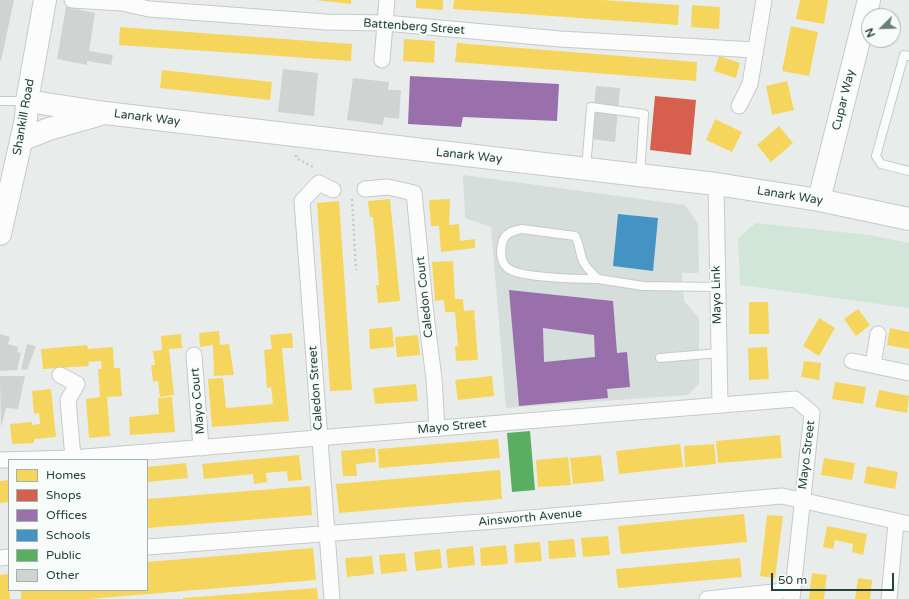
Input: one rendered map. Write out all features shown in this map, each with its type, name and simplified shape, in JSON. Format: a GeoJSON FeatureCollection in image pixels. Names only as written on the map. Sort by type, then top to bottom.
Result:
{"type":"FeatureCollection","features":[{"type":"Feature","properties":{"kind":"street","name":"Shankill Road"},"geometry":{"type":"LineString","coordinates":[[0,234],[26,119],[27,101],[45,0]]}},
{"type":"Feature","properties":{"kind":"street","name":"Battenberg Street"},"geometry":{"type":"LineString","coordinates":[[72,0],[122,3],[156,10],[326,22],[385,23],[560,39],[755,50]]}},
{"type":"Feature","properties":{"kind":"street"},"geometry":{"type":"LineString","coordinates":[[382,60],[387,0]]}},
{"type":"Feature","properties":{"kind":"street"},"geometry":{"type":"LineString","coordinates":[[739,106],[750,84],[764,0]]}},
{"type":"Feature","properties":{"kind":"street","name":"Cupar Way"},"geometry":{"type":"LineString","coordinates":[[819,200],[869,0]]}},
{"type":"Feature","properties":{"kind":"street","name":"Lanark Way"},"geometry":{"type":"LineString","coordinates":[[27,101],[105,113],[716,184],[819,200],[909,219]]}},
{"type":"Feature","properties":{"kind":"street"},"geometry":{"type":"LineString","coordinates":[[21,140],[49,129],[105,113]]}},
{"type":"Feature","properties":{"kind":"street"},"geometry":{"type":"LineString","coordinates":[[318,176],[333,190]]}},
{"type":"Feature","properties":{"kind":"street","name":"Caledon Street"},"geometry":{"type":"LineString","coordinates":[[318,176],[302,201],[332,599]]}},
{"type":"Feature","properties":{"kind":"street","name":"Caledon Court"},"geometry":{"type":"LineString","coordinates":[[365,189],[388,181],[414,193],[434,378],[437,428]]}},
{"type":"Feature","properties":{"kind":"street","name":"Mayo Link"},"geometry":{"type":"LineString","coordinates":[[716,184],[720,405]]}},
{"type":"Feature","properties":{"kind":"street"},"geometry":{"type":"LineString","coordinates":[[873,365],[878,334]]}},
{"type":"Feature","properties":{"kind":"street","name":"Mayo Court"},"geometry":{"type":"LineString","coordinates":[[194,355],[202,448]]}},
{"type":"Feature","properties":{"kind":"street"},"geometry":{"type":"LineString","coordinates":[[852,361],[909,373]]}},
{"type":"Feature","properties":{"kind":"street"},"geometry":{"type":"LineString","coordinates":[[60,375],[77,384],[68,400],[73,458]]}},
{"type":"Feature","properties":{"kind":"street","name":"Mayo Street"},"geometry":{"type":"LineString","coordinates":[[36,459],[73,458],[202,448],[795,399],[812,413],[802,500]]}},
{"type":"Feature","properties":{"kind":"street","name":"Ainsworth Avenue"},"geometry":{"type":"LineString","coordinates":[[148,547],[495,521],[782,496],[903,523]]}},
{"type":"Feature","properties":{"kind":"street"},"geometry":{"type":"LineString","coordinates":[[707,599],[792,594],[802,500]]}},
{"type":"Feature","properties":{"kind":"street"},"geometry":{"type":"LineString","coordinates":[[888,599],[903,523]]}},
{"type":"Feature","properties":{"kind":"lane"},"geometry":{"type":"LineString","coordinates":[[909,56],[904,55],[876,156],[881,164],[909,171]]}},
{"type":"Feature","properties":{"kind":"lane"},"geometry":{"type":"LineString","coordinates":[[0,101],[27,101]]}},
{"type":"Feature","properties":{"kind":"lane"},"geometry":{"type":"LineString","coordinates":[[586,170],[591,107],[644,114],[640,176]]}},
{"type":"Feature","properties":{"kind":"lane"},"geometry":{"type":"LineString","coordinates":[[598,279],[587,269],[583,261],[579,243],[575,236],[522,229],[507,234],[503,239],[502,258],[509,269],[517,273],[577,279],[598,279],[643,286],[717,287]]}},
{"type":"Feature","properties":{"kind":"lane"},"geometry":{"type":"LineString","coordinates":[[577,279],[583,261]]}},
{"type":"Feature","properties":{"kind":"lane"},"geometry":{"type":"LineString","coordinates":[[660,358],[719,353]]}},
{"type":"Feature","properties":{"kind":"path"},"geometry":{"type":"LineString","coordinates":[[296,154],[296,158],[318,176]]}},
{"type":"Feature","properties":{"kind":"path"},"geometry":{"type":"LineString","coordinates":[[352,199],[356,270]]}},
{"type":"Feature","properties":{"kind":"shaded area"},"geometry":{"type":"Polygon","coordinates":[[[463,175],[685,205],[698,224],[699,270],[698,273],[682,273],[684,301],[699,318],[699,384],[688,395],[506,408],[491,227],[465,218],[463,175]]]}},
{"type":"Feature","properties":{"kind":"green space"},"geometry":{"type":"Polygon","coordinates":[[[756,223],[869,235],[909,243],[909,308],[740,285],[738,238],[756,223]]]}},
{"type":"Feature","properties":{"kind":"building: Homes"},"geometry":{"type":"Polygon","coordinates":[[[315,0],[351,0],[351,4],[315,0]]]}},
{"type":"Feature","properties":{"kind":"building: Homes"},"geometry":{"type":"Polygon","coordinates":[[[416,0],[443,0],[443,10],[416,8],[416,0]]]}},
{"type":"Feature","properties":{"kind":"building: Homes"},"geometry":{"type":"Polygon","coordinates":[[[454,0],[602,0],[679,5],[678,25],[453,9],[454,0]]]}},
{"type":"Feature","properties":{"kind":"building: Homes"},"geometry":{"type":"Polygon","coordinates":[[[800,0],[828,0],[824,24],[796,19],[800,0]]]}},
{"type":"Feature","properties":{"kind":"building: Homes"},"geometry":{"type":"Polygon","coordinates":[[[692,5],[720,7],[719,29],[691,27],[692,5]]]}},
{"type":"Feature","properties":{"kind":"building: Homes"},"geometry":{"type":"Polygon","coordinates":[[[791,26],[818,32],[809,76],[782,71],[791,26]]]}},
{"type":"Feature","properties":{"kind":"building: Homes"},"geometry":{"type":"Polygon","coordinates":[[[120,27],[352,44],[351,61],[119,45],[120,27]]]}},
{"type":"Feature","properties":{"kind":"building: Homes"},"geometry":{"type":"Polygon","coordinates":[[[404,39],[435,41],[434,63],[403,61],[404,39]]]}},
{"type":"Feature","properties":{"kind":"building: Homes"},"geometry":{"type":"Polygon","coordinates":[[[457,43],[697,62],[696,81],[455,62],[457,43]]]}},
{"type":"Feature","properties":{"kind":"building: Homes"},"geometry":{"type":"Polygon","coordinates":[[[719,56],[740,63],[736,78],[714,71],[719,56]]]}},
{"type":"Feature","properties":{"kind":"building: Homes"},"geometry":{"type":"Polygon","coordinates":[[[162,70],[272,82],[270,100],[160,88],[162,70]]]}},
{"type":"Feature","properties":{"kind":"building: Homes"},"geometry":{"type":"Polygon","coordinates":[[[787,81],[794,110],[772,115],[766,86],[787,81]]]}},
{"type":"Feature","properties":{"kind":"building: Homes"},"geometry":{"type":"Polygon","coordinates":[[[715,119],[742,132],[732,152],[706,140],[715,119]]]}},
{"type":"Feature","properties":{"kind":"building: Homes"},"geometry":{"type":"Polygon","coordinates":[[[779,126],[793,143],[771,162],[757,145],[779,126]]]}},
{"type":"Feature","properties":{"kind":"building: Homes"},"geometry":{"type":"Polygon","coordinates":[[[390,199],[400,301],[378,303],[376,285],[379,285],[373,217],[370,217],[368,201],[390,199]]]}},
{"type":"Feature","properties":{"kind":"building: Homes"},"geometry":{"type":"Polygon","coordinates":[[[450,199],[449,225],[459,224],[460,241],[475,239],[475,248],[441,252],[439,226],[431,226],[429,200],[450,199]]]}},
{"type":"Feature","properties":{"kind":"building: Homes"},"geometry":{"type":"Polygon","coordinates":[[[339,201],[352,390],[330,391],[317,203],[339,201]]]}},
{"type":"Feature","properties":{"kind":"building: Homes"},"geometry":{"type":"Polygon","coordinates":[[[453,261],[455,299],[463,299],[464,311],[474,310],[478,360],[456,361],[455,346],[458,346],[455,312],[445,312],[444,300],[435,301],[432,262],[453,261]]]}},
{"type":"Feature","properties":{"kind":"building: Homes"},"geometry":{"type":"Polygon","coordinates":[[[749,302],[768,302],[769,334],[749,334],[749,302]]]}},
{"type":"Feature","properties":{"kind":"building: Homes"},"geometry":{"type":"Polygon","coordinates":[[[858,309],[870,325],[856,336],[844,319],[858,309]]]}},
{"type":"Feature","properties":{"kind":"building: Homes"},"geometry":{"type":"Polygon","coordinates":[[[819,318],[835,328],[819,356],[803,346],[819,318]]]}},
{"type":"Feature","properties":{"kind":"building: Homes"},"geometry":{"type":"Polygon","coordinates":[[[392,327],[394,347],[370,349],[369,329],[392,327]]]}},
{"type":"Feature","properties":{"kind":"building: Homes"},"geometry":{"type":"Polygon","coordinates":[[[890,328],[909,332],[909,349],[887,345],[890,328]]]}},
{"type":"Feature","properties":{"kind":"building: Homes"},"geometry":{"type":"Polygon","coordinates":[[[219,331],[220,345],[229,344],[234,375],[214,376],[213,345],[200,347],[199,333],[219,331]]]}},
{"type":"Feature","properties":{"kind":"building: Homes"},"geometry":{"type":"Polygon","coordinates":[[[292,333],[293,348],[282,348],[289,421],[212,427],[208,379],[223,378],[226,408],[273,404],[271,387],[267,388],[264,350],[272,349],[270,335],[292,333]]]}},
{"type":"Feature","properties":{"kind":"building: Homes"},"geometry":{"type":"Polygon","coordinates":[[[181,334],[182,348],[169,349],[174,395],[160,397],[158,381],[153,382],[151,365],[155,365],[153,351],[162,350],[161,336],[181,334]]]}},
{"type":"Feature","properties":{"kind":"building: Homes"},"geometry":{"type":"Polygon","coordinates":[[[418,335],[420,355],[397,357],[395,337],[418,335]]]}},
{"type":"Feature","properties":{"kind":"building: Homes"},"geometry":{"type":"Polygon","coordinates":[[[87,345],[88,349],[113,347],[114,368],[120,368],[122,396],[107,397],[110,436],[89,438],[86,399],[100,397],[98,369],[102,369],[101,361],[88,362],[89,366],[43,369],[41,349],[87,345]]]}},
{"type":"Feature","properties":{"kind":"building: Homes"},"geometry":{"type":"Polygon","coordinates":[[[767,347],[769,379],[749,380],[748,348],[767,347]]]}},
{"type":"Feature","properties":{"kind":"building: Homes"},"geometry":{"type":"Polygon","coordinates":[[[804,361],[821,363],[819,380],[801,377],[804,361]]]}},
{"type":"Feature","properties":{"kind":"building: Homes"},"geometry":{"type":"Polygon","coordinates":[[[492,376],[494,396],[458,400],[455,380],[492,376]]]}},
{"type":"Feature","properties":{"kind":"building: Homes"},"geometry":{"type":"Polygon","coordinates":[[[835,382],[866,387],[863,404],[832,399],[835,382]]]}},
{"type":"Feature","properties":{"kind":"building: Homes"},"geometry":{"type":"Polygon","coordinates":[[[416,384],[418,401],[375,404],[373,388],[416,384]]]}},
{"type":"Feature","properties":{"kind":"building: Homes"},"geometry":{"type":"Polygon","coordinates":[[[51,389],[56,437],[34,439],[34,443],[12,444],[10,424],[32,422],[32,425],[40,424],[39,413],[34,414],[32,391],[51,389]]]}},
{"type":"Feature","properties":{"kind":"building: Homes"},"geometry":{"type":"Polygon","coordinates":[[[879,390],[909,396],[907,413],[875,407],[879,390]]]}},
{"type":"Feature","properties":{"kind":"building: Homes"},"geometry":{"type":"Polygon","coordinates":[[[172,397],[175,432],[130,435],[129,417],[159,414],[158,398],[172,397]]]}},
{"type":"Feature","properties":{"kind":"building: Homes"},"geometry":{"type":"Polygon","coordinates":[[[780,435],[782,458],[718,463],[716,441],[780,435]]]}},
{"type":"Feature","properties":{"kind":"building: Homes"},"geometry":{"type":"Polygon","coordinates":[[[498,439],[500,458],[379,468],[378,449],[498,439]]]}},
{"type":"Feature","properties":{"kind":"building: Homes"},"geometry":{"type":"Polygon","coordinates":[[[680,444],[683,467],[619,474],[616,451],[680,444]]]}},
{"type":"Feature","properties":{"kind":"building: Homes"},"geometry":{"type":"Polygon","coordinates":[[[714,444],[716,464],[685,467],[684,446],[714,444]]]}},
{"type":"Feature","properties":{"kind":"building: Homes"},"geometry":{"type":"Polygon","coordinates":[[[375,448],[376,462],[356,464],[357,476],[343,476],[341,451],[375,448]]]}},
{"type":"Feature","properties":{"kind":"building: Homes"},"geometry":{"type":"Polygon","coordinates":[[[299,455],[302,480],[288,481],[287,471],[266,473],[267,482],[254,484],[253,474],[204,479],[202,464],[299,455]]]}},
{"type":"Feature","properties":{"kind":"building: Homes"},"geometry":{"type":"Polygon","coordinates":[[[601,455],[604,481],[573,484],[570,458],[601,455]]]}},
{"type":"Feature","properties":{"kind":"building: Homes"},"geometry":{"type":"Polygon","coordinates":[[[568,457],[571,485],[538,487],[536,460],[568,457]]]}},
{"type":"Feature","properties":{"kind":"building: Homes"},"geometry":{"type":"Polygon","coordinates":[[[824,458],[855,463],[852,480],[821,475],[824,458]]]}},
{"type":"Feature","properties":{"kind":"building: Homes"},"geometry":{"type":"Polygon","coordinates":[[[186,463],[188,478],[148,482],[148,467],[186,463]]]}},
{"type":"Feature","properties":{"kind":"building: Homes"},"geometry":{"type":"Polygon","coordinates":[[[867,466],[898,472],[895,489],[864,483],[867,466]]]}},
{"type":"Feature","properties":{"kind":"building: Homes"},"geometry":{"type":"Polygon","coordinates":[[[500,470],[502,499],[339,513],[336,484],[500,470]]]}},
{"type":"Feature","properties":{"kind":"building: Homes"},"geometry":{"type":"Polygon","coordinates":[[[8,480],[8,502],[0,503],[0,481],[8,480]]]}},
{"type":"Feature","properties":{"kind":"building: Homes"},"geometry":{"type":"Polygon","coordinates":[[[310,486],[312,515],[148,528],[148,499],[310,486]]]}},
{"type":"Feature","properties":{"kind":"building: Homes"},"geometry":{"type":"Polygon","coordinates":[[[744,514],[747,542],[621,554],[618,526],[744,514]]]}},
{"type":"Feature","properties":{"kind":"building: Homes"},"geometry":{"type":"Polygon","coordinates":[[[767,515],[783,516],[775,578],[760,576],[767,515]]]}},
{"type":"Feature","properties":{"kind":"building: Homes"},"geometry":{"type":"Polygon","coordinates":[[[827,526],[867,534],[863,555],[852,552],[853,544],[835,540],[833,549],[823,547],[827,526]]]}},
{"type":"Feature","properties":{"kind":"building: Homes"},"geometry":{"type":"Polygon","coordinates":[[[608,536],[610,555],[583,557],[581,538],[608,536]]]}},
{"type":"Feature","properties":{"kind":"building: Homes"},"geometry":{"type":"Polygon","coordinates":[[[574,539],[576,557],[549,559],[548,541],[574,539]]]}},
{"type":"Feature","properties":{"kind":"building: Homes"},"geometry":{"type":"Polygon","coordinates":[[[540,542],[542,561],[515,563],[514,544],[540,542]]]}},
{"type":"Feature","properties":{"kind":"building: Homes"},"geometry":{"type":"Polygon","coordinates":[[[506,545],[508,564],[481,566],[480,548],[506,545]]]}},
{"type":"Feature","properties":{"kind":"building: Homes"},"geometry":{"type":"Polygon","coordinates":[[[473,546],[475,565],[448,568],[446,549],[473,546]]]}},
{"type":"Feature","properties":{"kind":"building: Homes"},"geometry":{"type":"Polygon","coordinates":[[[313,548],[316,580],[89,599],[21,599],[21,591],[148,591],[148,562],[313,548]]]}},
{"type":"Feature","properties":{"kind":"building: Homes"},"geometry":{"type":"Polygon","coordinates":[[[440,549],[442,568],[416,571],[414,552],[440,549]]]}},
{"type":"Feature","properties":{"kind":"building: Homes"},"geometry":{"type":"Polygon","coordinates":[[[405,553],[407,571],[381,574],[379,555],[405,553]]]}},
{"type":"Feature","properties":{"kind":"building: Homes"},"geometry":{"type":"Polygon","coordinates":[[[372,556],[374,574],[347,577],[345,558],[372,556]]]}},
{"type":"Feature","properties":{"kind":"building: Homes"},"geometry":{"type":"Polygon","coordinates":[[[740,558],[742,577],[618,588],[616,569],[740,558]]]}},
{"type":"Feature","properties":{"kind":"building: Homes"},"geometry":{"type":"Polygon","coordinates":[[[812,573],[827,575],[824,599],[809,599],[812,573]]]}},
{"type":"Feature","properties":{"kind":"building: Homes"},"geometry":{"type":"Polygon","coordinates":[[[8,574],[8,591],[9,591],[10,599],[0,599],[0,575],[8,574]]]}},
{"type":"Feature","properties":{"kind":"building: Homes"},"geometry":{"type":"Polygon","coordinates":[[[858,578],[872,580],[870,599],[855,599],[858,578]]]}},
{"type":"Feature","properties":{"kind":"building: Homes"},"geometry":{"type":"Polygon","coordinates":[[[317,588],[318,599],[183,599],[183,598],[317,588]]]}},
{"type":"Feature","properties":{"kind":"building: Shops"},"geometry":{"type":"Polygon","coordinates":[[[655,96],[696,100],[691,155],[650,150],[655,96]]]}},
{"type":"Feature","properties":{"kind":"building: Offices"},"geometry":{"type":"Polygon","coordinates":[[[410,76],[559,84],[557,121],[463,117],[461,127],[408,124],[410,76]]]}},
{"type":"Feature","properties":{"kind":"building: Offices"},"geometry":{"type":"Polygon","coordinates":[[[509,290],[613,301],[617,353],[627,352],[630,387],[607,389],[608,398],[519,406],[509,290]],[[543,328],[544,362],[595,357],[594,335],[543,328]]]}},
{"type":"Feature","properties":{"kind":"building: Schools"},"geometry":{"type":"Polygon","coordinates":[[[618,214],[658,218],[653,271],[613,266],[618,214]]]}},
{"type":"Feature","properties":{"kind":"building: Public"},"geometry":{"type":"Polygon","coordinates":[[[530,431],[535,490],[512,492],[507,433],[530,431]]]}},
{"type":"Feature","properties":{"kind":"building: Other"},"geometry":{"type":"Polygon","coordinates":[[[0,0],[14,0],[1,61],[0,61],[0,0]]]}},
{"type":"Feature","properties":{"kind":"building: Other"},"geometry":{"type":"Polygon","coordinates":[[[66,7],[95,13],[89,51],[113,55],[111,65],[87,61],[87,65],[57,59],[66,7]]]}},
{"type":"Feature","properties":{"kind":"building: Other"},"geometry":{"type":"Polygon","coordinates":[[[283,69],[318,73],[314,116],[278,112],[283,69]]]}},
{"type":"Feature","properties":{"kind":"building: Other"},"geometry":{"type":"Polygon","coordinates":[[[353,78],[389,82],[388,90],[401,90],[399,119],[384,117],[383,125],[347,120],[353,78]]]}},
{"type":"Feature","properties":{"kind":"building: Other"},"geometry":{"type":"Polygon","coordinates":[[[596,86],[620,88],[615,142],[591,139],[596,86]]]}},
{"type":"Feature","properties":{"kind":"building: Other"},"geometry":{"type":"Polygon","coordinates":[[[0,334],[10,337],[8,344],[18,347],[17,352],[21,353],[17,370],[0,371],[0,334]]]}},
{"type":"Feature","properties":{"kind":"building: Other"},"geometry":{"type":"Polygon","coordinates":[[[27,344],[36,346],[27,370],[21,369],[27,344]]]}},
{"type":"Feature","properties":{"kind":"building: Other"},"geometry":{"type":"Polygon","coordinates":[[[0,376],[25,376],[18,409],[6,408],[1,428],[0,376]]]}}]}
